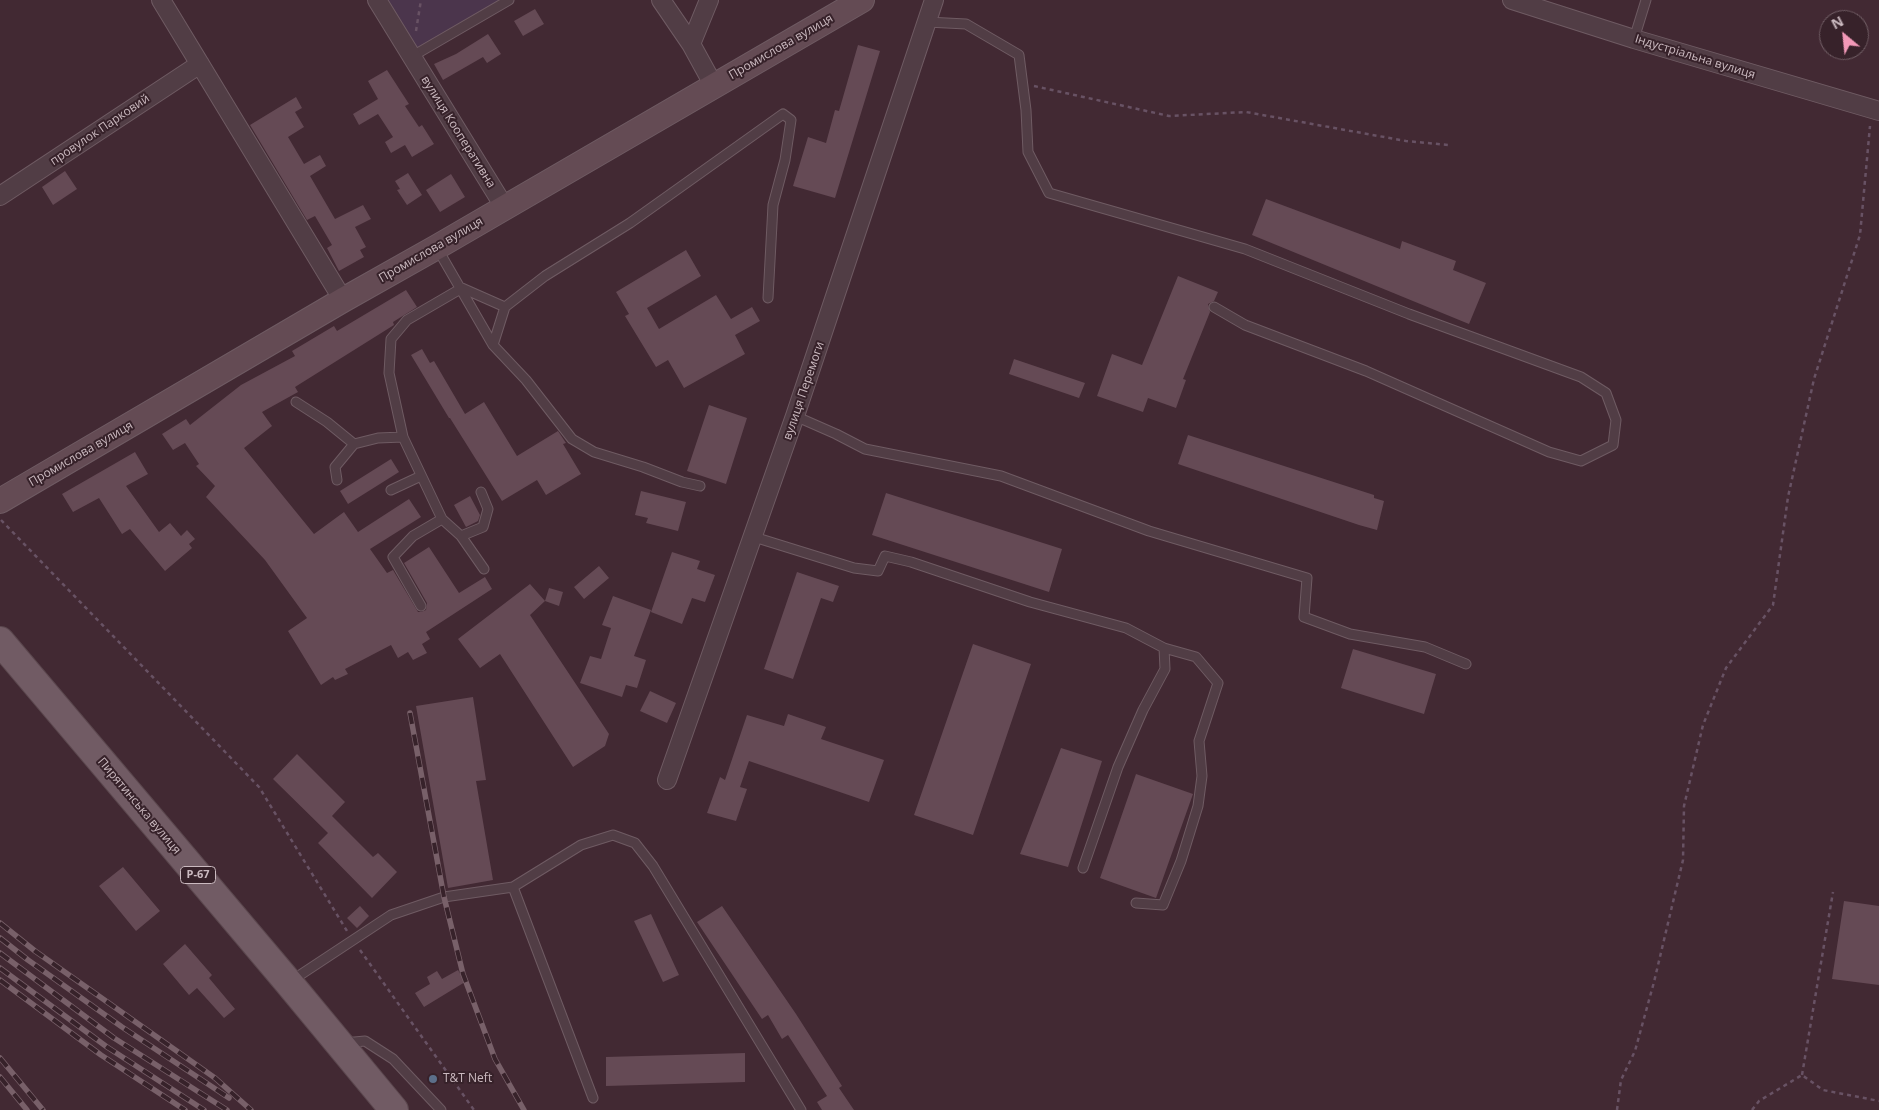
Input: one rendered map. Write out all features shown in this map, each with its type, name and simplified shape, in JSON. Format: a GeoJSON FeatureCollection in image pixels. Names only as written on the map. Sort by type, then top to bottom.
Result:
{"type":"FeatureCollection","features":[{"type":"Feature","properties":{"kind":"main road","name":"Пирятинська вулиця"},"geometry":{"type":"LineString","coordinates":[[0,642],[394,1110]]}},
{"type":"Feature","properties":{"kind":"street"},"geometry":{"type":"LineString","coordinates":[[161,0],[343,300]]}},
{"type":"Feature","properties":{"kind":"street","name":"вулиця Кооперативна"},"geometry":{"type":"LineString","coordinates":[[377,0],[505,208]]}},
{"type":"Feature","properties":{"kind":"street"},"geometry":{"type":"LineString","coordinates":[[661,0],[691,44],[714,86]]}},
{"type":"Feature","properties":{"kind":"street"},"geometry":{"type":"LineString","coordinates":[[691,44],[709,0]]}},
{"type":"Feature","properties":{"kind":"street","name":"Промислова вулиця"},"geometry":{"type":"LineString","coordinates":[[0,501],[862,0]]}},
{"type":"Feature","properties":{"kind":"street","name":"вулиця Перемоги"},"geometry":{"type":"LineString","coordinates":[[667,780],[754,537],[934,0]]}},
{"type":"Feature","properties":{"kind":"street","name":"Індустріальна вулиця"},"geometry":{"type":"LineString","coordinates":[[1512,0],[1634,39],[1875,110]]}},
{"type":"Feature","properties":{"kind":"street","name":"провулок Парковий"},"geometry":{"type":"LineString","coordinates":[[0,196],[200,64]]}},
{"type":"Feature","properties":{"kind":"lane"},"geometry":{"type":"LineString","coordinates":[[411,56],[509,0]]}},
{"type":"Feature","properties":{"kind":"lane"},"geometry":{"type":"LineString","coordinates":[[1634,39],[1646,0]]}},
{"type":"Feature","properties":{"kind":"lane"},"geometry":{"type":"LineString","coordinates":[[927,22],[966,24],[1019,55],[1026,110],[1028,152],[1049,194],[1245,249],[1409,314],[1581,377],[1606,393],[1616,420],[1613,445],[1581,461],[1549,452],[1366,371],[1246,325],[1214,307]]}},
{"type":"Feature","properties":{"kind":"lane"},"geometry":{"type":"LineString","coordinates":[[493,345],[505,308],[545,276],[630,223],[783,114],[791,120],[785,160],[773,205],[768,298]]}},
{"type":"Feature","properties":{"kind":"lane"},"geometry":{"type":"LineString","coordinates":[[437,247],[493,345],[526,380],[572,439],[594,452],[643,467],[682,482],[700,486]]}},
{"type":"Feature","properties":{"kind":"lane"},"geometry":{"type":"LineString","coordinates":[[462,288],[505,308]]}},
{"type":"Feature","properties":{"kind":"lane"},"geometry":{"type":"LineString","coordinates":[[462,288],[408,320],[391,339],[389,373],[403,437],[421,476],[442,519],[461,536],[484,569]]}},
{"type":"Feature","properties":{"kind":"lane"},"geometry":{"type":"LineString","coordinates":[[296,402],[328,422],[354,444]]}},
{"type":"Feature","properties":{"kind":"lane"},"geometry":{"type":"LineString","coordinates":[[795,416],[836,434],[865,450],[1001,476],[1149,531],[1307,578],[1304,617],[1350,634],[1425,648],[1466,664]]}},
{"type":"Feature","properties":{"kind":"lane"},"geometry":{"type":"LineString","coordinates":[[337,480],[335,467],[354,444],[378,438],[403,437]]}},
{"type":"Feature","properties":{"kind":"lane"},"geometry":{"type":"LineString","coordinates":[[391,490],[421,476]]}},
{"type":"Feature","properties":{"kind":"lane"},"geometry":{"type":"LineString","coordinates":[[461,536],[483,527],[488,509],[481,492]]}},
{"type":"Feature","properties":{"kind":"lane"},"geometry":{"type":"LineString","coordinates":[[422,606],[393,557],[413,536],[442,519]]}},
{"type":"Feature","properties":{"kind":"lane"},"geometry":{"type":"LineString","coordinates":[[754,537],[854,568],[878,571],[885,556],[911,562],[1030,602],[1126,628],[1164,648],[1196,657],[1218,683],[1199,742],[1202,776],[1198,806],[1181,861],[1164,905],[1136,903]]}},
{"type":"Feature","properties":{"kind":"lane"},"geometry":{"type":"LineString","coordinates":[[1083,868],[1118,768],[1143,710],[1165,669],[1164,648]]}},
{"type":"Feature","properties":{"kind":"lane"},"geometry":{"type":"LineString","coordinates":[[288,982],[391,915],[444,897],[513,887],[581,845],[613,835],[635,843],[654,866],[801,1110]]}},
{"type":"Feature","properties":{"kind":"lane"},"geometry":{"type":"LineString","coordinates":[[513,887],[593,1098]]}},
{"type":"Feature","properties":{"kind":"lane"},"geometry":{"type":"LineString","coordinates":[[338,1043],[365,1041],[393,1059],[441,1110]]}},
{"type":"Feature","properties":{"kind":"path"},"geometry":{"type":"LineString","coordinates":[[411,56],[421,0]]}},
{"type":"Feature","properties":{"kind":"path"},"geometry":{"type":"LineString","coordinates":[[1023,83],[1169,116],[1246,112],[1406,141],[1449,145]]}},
{"type":"Feature","properties":{"kind":"path"},"geometry":{"type":"LineString","coordinates":[[1617,1110],[1621,1080],[1635,1051],[1654,982],[1683,860],[1684,806],[1702,725],[1726,668],[1773,605],[1788,497],[1814,379],[1860,235],[1875,110]]}},
{"type":"Feature","properties":{"kind":"path"},"geometry":{"type":"LineString","coordinates":[[0,519],[259,787],[353,940],[474,1110]]}},
{"type":"Feature","properties":{"kind":"path"},"geometry":{"type":"LineString","coordinates":[[1752,1110],[1759,1101],[1802,1074],[1833,892]]}},
{"type":"Feature","properties":{"kind":"path"},"geometry":{"type":"LineString","coordinates":[[1802,1074],[1824,1090],[1879,1101]]}},
{"type":"Feature","properties":{"kind":"shaded area"},"geometry":{"type":"Polygon","coordinates":[[[377,0],[509,0],[411,57],[377,0]]]}},
{"type":"Feature","properties":{"kind":"building"},"geometry":{"type":"Polygon","coordinates":[[[535,9],[544,24],[523,36],[514,21],[535,9]]]}},
{"type":"Feature","properties":{"kind":"building"},"geometry":{"type":"Polygon","coordinates":[[[488,34],[501,54],[487,63],[483,57],[443,80],[434,64],[456,54],[488,34]]]}},
{"type":"Feature","properties":{"kind":"building"},"geometry":{"type":"Polygon","coordinates":[[[858,45],[880,51],[835,198],[793,186],[808,137],[826,143],[835,110],[839,111],[858,45]]]}},
{"type":"Feature","properties":{"kind":"building"},"geometry":{"type":"Polygon","coordinates":[[[387,70],[409,104],[405,106],[419,127],[422,125],[434,144],[412,157],[405,145],[391,153],[385,142],[393,137],[378,114],[359,125],[353,114],[378,99],[368,81],[387,70]]]}},
{"type":"Feature","properties":{"kind":"building"},"geometry":{"type":"Polygon","coordinates":[[[296,97],[302,108],[295,112],[304,127],[288,137],[304,164],[320,155],[326,166],[310,176],[335,219],[363,205],[371,219],[355,227],[366,247],[360,250],[364,257],[339,271],[327,248],[332,245],[315,216],[307,220],[250,125],[296,97]]]}},
{"type":"Feature","properties":{"kind":"building"},"geometry":{"type":"Polygon","coordinates":[[[65,171],[77,189],[53,205],[42,187],[65,171]]]}},
{"type":"Feature","properties":{"kind":"building"},"geometry":{"type":"Polygon","coordinates":[[[408,173],[422,195],[407,205],[397,190],[400,189],[395,181],[408,173]]]}},
{"type":"Feature","properties":{"kind":"building"},"geometry":{"type":"Polygon","coordinates":[[[451,174],[465,197],[440,212],[426,190],[451,174]]]}},
{"type":"Feature","properties":{"kind":"building"},"geometry":{"type":"Polygon","coordinates":[[[1266,199],[1400,249],[1402,241],[1456,261],[1453,270],[1486,283],[1469,324],[1252,235],[1266,199]]]}},
{"type":"Feature","properties":{"kind":"building"},"geometry":{"type":"Polygon","coordinates":[[[686,250],[701,276],[647,308],[659,329],[716,295],[731,319],[752,307],[760,321],[735,335],[745,354],[684,388],[668,360],[656,367],[625,316],[629,314],[616,292],[686,250]]]}},
{"type":"Feature","properties":{"kind":"building"},"geometry":{"type":"Polygon","coordinates":[[[1178,276],[1218,292],[1214,301],[1208,304],[1210,312],[1183,379],[1186,380],[1176,408],[1148,398],[1143,412],[1097,396],[1112,354],[1142,365],[1178,276]]]}},
{"type":"Feature","properties":{"kind":"building"},"geometry":{"type":"Polygon","coordinates":[[[406,290],[417,307],[393,322],[394,325],[295,387],[298,392],[262,412],[272,426],[244,448],[314,534],[344,512],[358,532],[409,499],[421,517],[370,549],[387,573],[393,570],[418,612],[426,610],[427,603],[404,563],[429,547],[459,593],[485,577],[492,589],[426,632],[430,639],[422,644],[427,653],[413,660],[408,652],[398,658],[391,645],[345,669],[348,674],[335,680],[333,677],[321,685],[288,631],[307,618],[265,560],[206,497],[215,486],[196,466],[199,464],[185,443],[173,450],[162,434],[186,419],[190,425],[241,385],[295,356],[292,351],[334,326],[337,331],[406,290]]]}},
{"type":"Feature","properties":{"kind":"building"},"geometry":{"type":"Polygon","coordinates":[[[422,349],[430,363],[434,361],[465,414],[484,402],[517,456],[558,431],[566,443],[563,444],[581,474],[546,495],[537,480],[502,501],[411,355],[422,349]]]}},
{"type":"Feature","properties":{"kind":"building"},"geometry":{"type":"Polygon","coordinates":[[[1014,359],[1085,383],[1079,398],[1009,374],[1014,359]]]}},
{"type":"Feature","properties":{"kind":"building"},"geometry":{"type":"Polygon","coordinates":[[[709,405],[747,418],[726,484],[687,471],[709,405]]]}},
{"type":"Feature","properties":{"kind":"building"},"geometry":{"type":"Polygon","coordinates":[[[1188,435],[1374,495],[1374,498],[1384,501],[1377,530],[1178,464],[1188,435]]]}},
{"type":"Feature","properties":{"kind":"building"},"geometry":{"type":"Polygon","coordinates":[[[135,452],[148,474],[126,486],[159,532],[170,523],[181,536],[187,530],[195,539],[189,544],[192,548],[165,571],[130,529],[122,534],[99,498],[73,512],[62,494],[135,452]]]}},
{"type":"Feature","properties":{"kind":"building"},"geometry":{"type":"Polygon","coordinates":[[[391,459],[399,472],[348,504],[340,491],[391,459]]]}},
{"type":"Feature","properties":{"kind":"building"},"geometry":{"type":"Polygon","coordinates":[[[641,491],[686,502],[678,531],[646,523],[648,518],[635,515],[641,491]]]}},
{"type":"Feature","properties":{"kind":"building"},"geometry":{"type":"Polygon","coordinates":[[[886,493],[1062,549],[1049,592],[872,535],[886,493]]]}},
{"type":"Feature","properties":{"kind":"building"},"geometry":{"type":"Polygon","coordinates":[[[470,496],[480,515],[478,521],[466,527],[454,505],[470,496]]]}},
{"type":"Feature","properties":{"kind":"building"},"geometry":{"type":"Polygon","coordinates":[[[672,552],[700,561],[697,569],[715,575],[705,602],[692,598],[682,624],[651,612],[672,552]]]}},
{"type":"Feature","properties":{"kind":"building"},"geometry":{"type":"Polygon","coordinates":[[[599,566],[609,578],[584,599],[574,587],[599,566]]]}},
{"type":"Feature","properties":{"kind":"building"},"geometry":{"type":"Polygon","coordinates":[[[797,572],[839,586],[833,602],[821,598],[793,679],[764,669],[797,572]]]}},
{"type":"Feature","properties":{"kind":"building"},"geometry":{"type":"Polygon","coordinates":[[[530,584],[545,601],[530,615],[609,734],[605,746],[573,767],[500,654],[480,668],[458,639],[530,584]]]}},
{"type":"Feature","properties":{"kind":"building"},"geometry":{"type":"Polygon","coordinates":[[[549,588],[563,592],[559,606],[545,601],[549,588]]]}},
{"type":"Feature","properties":{"kind":"building"},"geometry":{"type":"Polygon","coordinates":[[[613,596],[651,610],[634,656],[646,660],[637,688],[626,685],[622,697],[580,683],[590,656],[601,659],[611,628],[602,625],[613,596]]]}},
{"type":"Feature","properties":{"kind":"building"},"geometry":{"type":"Polygon","coordinates":[[[973,644],[1031,664],[973,835],[914,815],[973,644]]]}},
{"type":"Feature","properties":{"kind":"building"},"geometry":{"type":"Polygon","coordinates":[[[1353,649],[1436,674],[1424,714],[1341,688],[1353,649]]]}},
{"type":"Feature","properties":{"kind":"building"},"geometry":{"type":"Polygon","coordinates":[[[650,691],[676,703],[667,723],[640,711],[650,691]]]}},
{"type":"Feature","properties":{"kind":"building"},"geometry":{"type":"Polygon","coordinates":[[[473,697],[486,780],[476,781],[493,880],[448,888],[416,706],[473,697]]]}},
{"type":"Feature","properties":{"kind":"building"},"geometry":{"type":"Polygon","coordinates":[[[788,714],[826,727],[821,739],[884,760],[869,802],[749,761],[740,787],[747,789],[736,821],[707,813],[720,777],[725,780],[747,715],[784,726],[788,714]]]}},
{"type":"Feature","properties":{"kind":"building"},"geometry":{"type":"Polygon","coordinates":[[[1061,748],[1102,761],[1068,867],[1020,854],[1061,748]]]}},
{"type":"Feature","properties":{"kind":"building"},"geometry":{"type":"Polygon","coordinates":[[[297,754],[345,802],[332,816],[373,857],[378,853],[397,872],[372,898],[318,843],[328,833],[273,779],[297,754]]]}},
{"type":"Feature","properties":{"kind":"building"},"geometry":{"type":"Polygon","coordinates":[[[1136,774],[1193,794],[1156,898],[1100,878],[1136,774]]]}},
{"type":"Feature","properties":{"kind":"building"},"geometry":{"type":"Polygon","coordinates":[[[123,867],[160,911],[136,931],[99,886],[123,867]]]}},
{"type":"Feature","properties":{"kind":"building"},"geometry":{"type":"Polygon","coordinates":[[[1844,901],[1879,906],[1879,985],[1832,979],[1844,901]]]}},
{"type":"Feature","properties":{"kind":"building"},"geometry":{"type":"Polygon","coordinates":[[[360,906],[369,916],[357,928],[347,918],[360,906]]]}},
{"type":"Feature","properties":{"kind":"building"},"geometry":{"type":"Polygon","coordinates":[[[722,906],[796,1014],[842,1086],[839,1088],[854,1110],[822,1110],[817,1102],[827,1096],[788,1035],[782,1039],[768,1015],[762,1019],[697,922],[722,906]]]}},
{"type":"Feature","properties":{"kind":"building"},"geometry":{"type":"Polygon","coordinates":[[[651,914],[679,975],[663,982],[634,921],[651,914]]]}},
{"type":"Feature","properties":{"kind":"building"},"geometry":{"type":"Polygon","coordinates":[[[185,944],[212,975],[209,978],[235,1009],[224,1018],[197,988],[189,995],[163,964],[185,944]]]}},
{"type":"Feature","properties":{"kind":"building"},"geometry":{"type":"Polygon","coordinates":[[[458,970],[465,982],[424,1007],[415,993],[430,984],[427,977],[437,971],[442,979],[458,970]]]}},
{"type":"Feature","properties":{"kind":"building"},"geometry":{"type":"Polygon","coordinates":[[[745,1053],[745,1082],[606,1086],[606,1057],[745,1053]]]}},
{"type":"Feature","properties":{"kind":"railway"},"geometry":{"type":"LineString","coordinates":[[410,713],[444,897],[463,974],[495,1059],[524,1110]]}},
{"type":"Feature","properties":{"kind":"railway"},"geometry":{"type":"LineString","coordinates":[[0,923],[35,951],[215,1078],[251,1110]]}},
{"type":"Feature","properties":{"kind":"railway"},"geometry":{"type":"LineString","coordinates":[[0,938],[122,1027],[229,1098]]}},
{"type":"Feature","properties":{"kind":"railway"},"geometry":{"type":"LineString","coordinates":[[0,953],[114,1038],[227,1110]]}},
{"type":"Feature","properties":{"kind":"railway"},"geometry":{"type":"LineString","coordinates":[[0,968],[107,1047],[204,1110]]}},
{"type":"Feature","properties":{"kind":"railway"},"geometry":{"type":"LineString","coordinates":[[0,980],[101,1055],[185,1110]]}},
{"type":"Feature","properties":{"kind":"railway"},"geometry":{"type":"LineString","coordinates":[[0,1058],[43,1110]]}},
{"type":"Feature","properties":{"kind":"railway"},"geometry":{"type":"LineString","coordinates":[[0,1077],[27,1110]]}},
{"type":"Feature","properties":{"kind":"place","name":"T&T Neft"},"geometry":{"type":"Point","coordinates":[433,1079]}}]}
